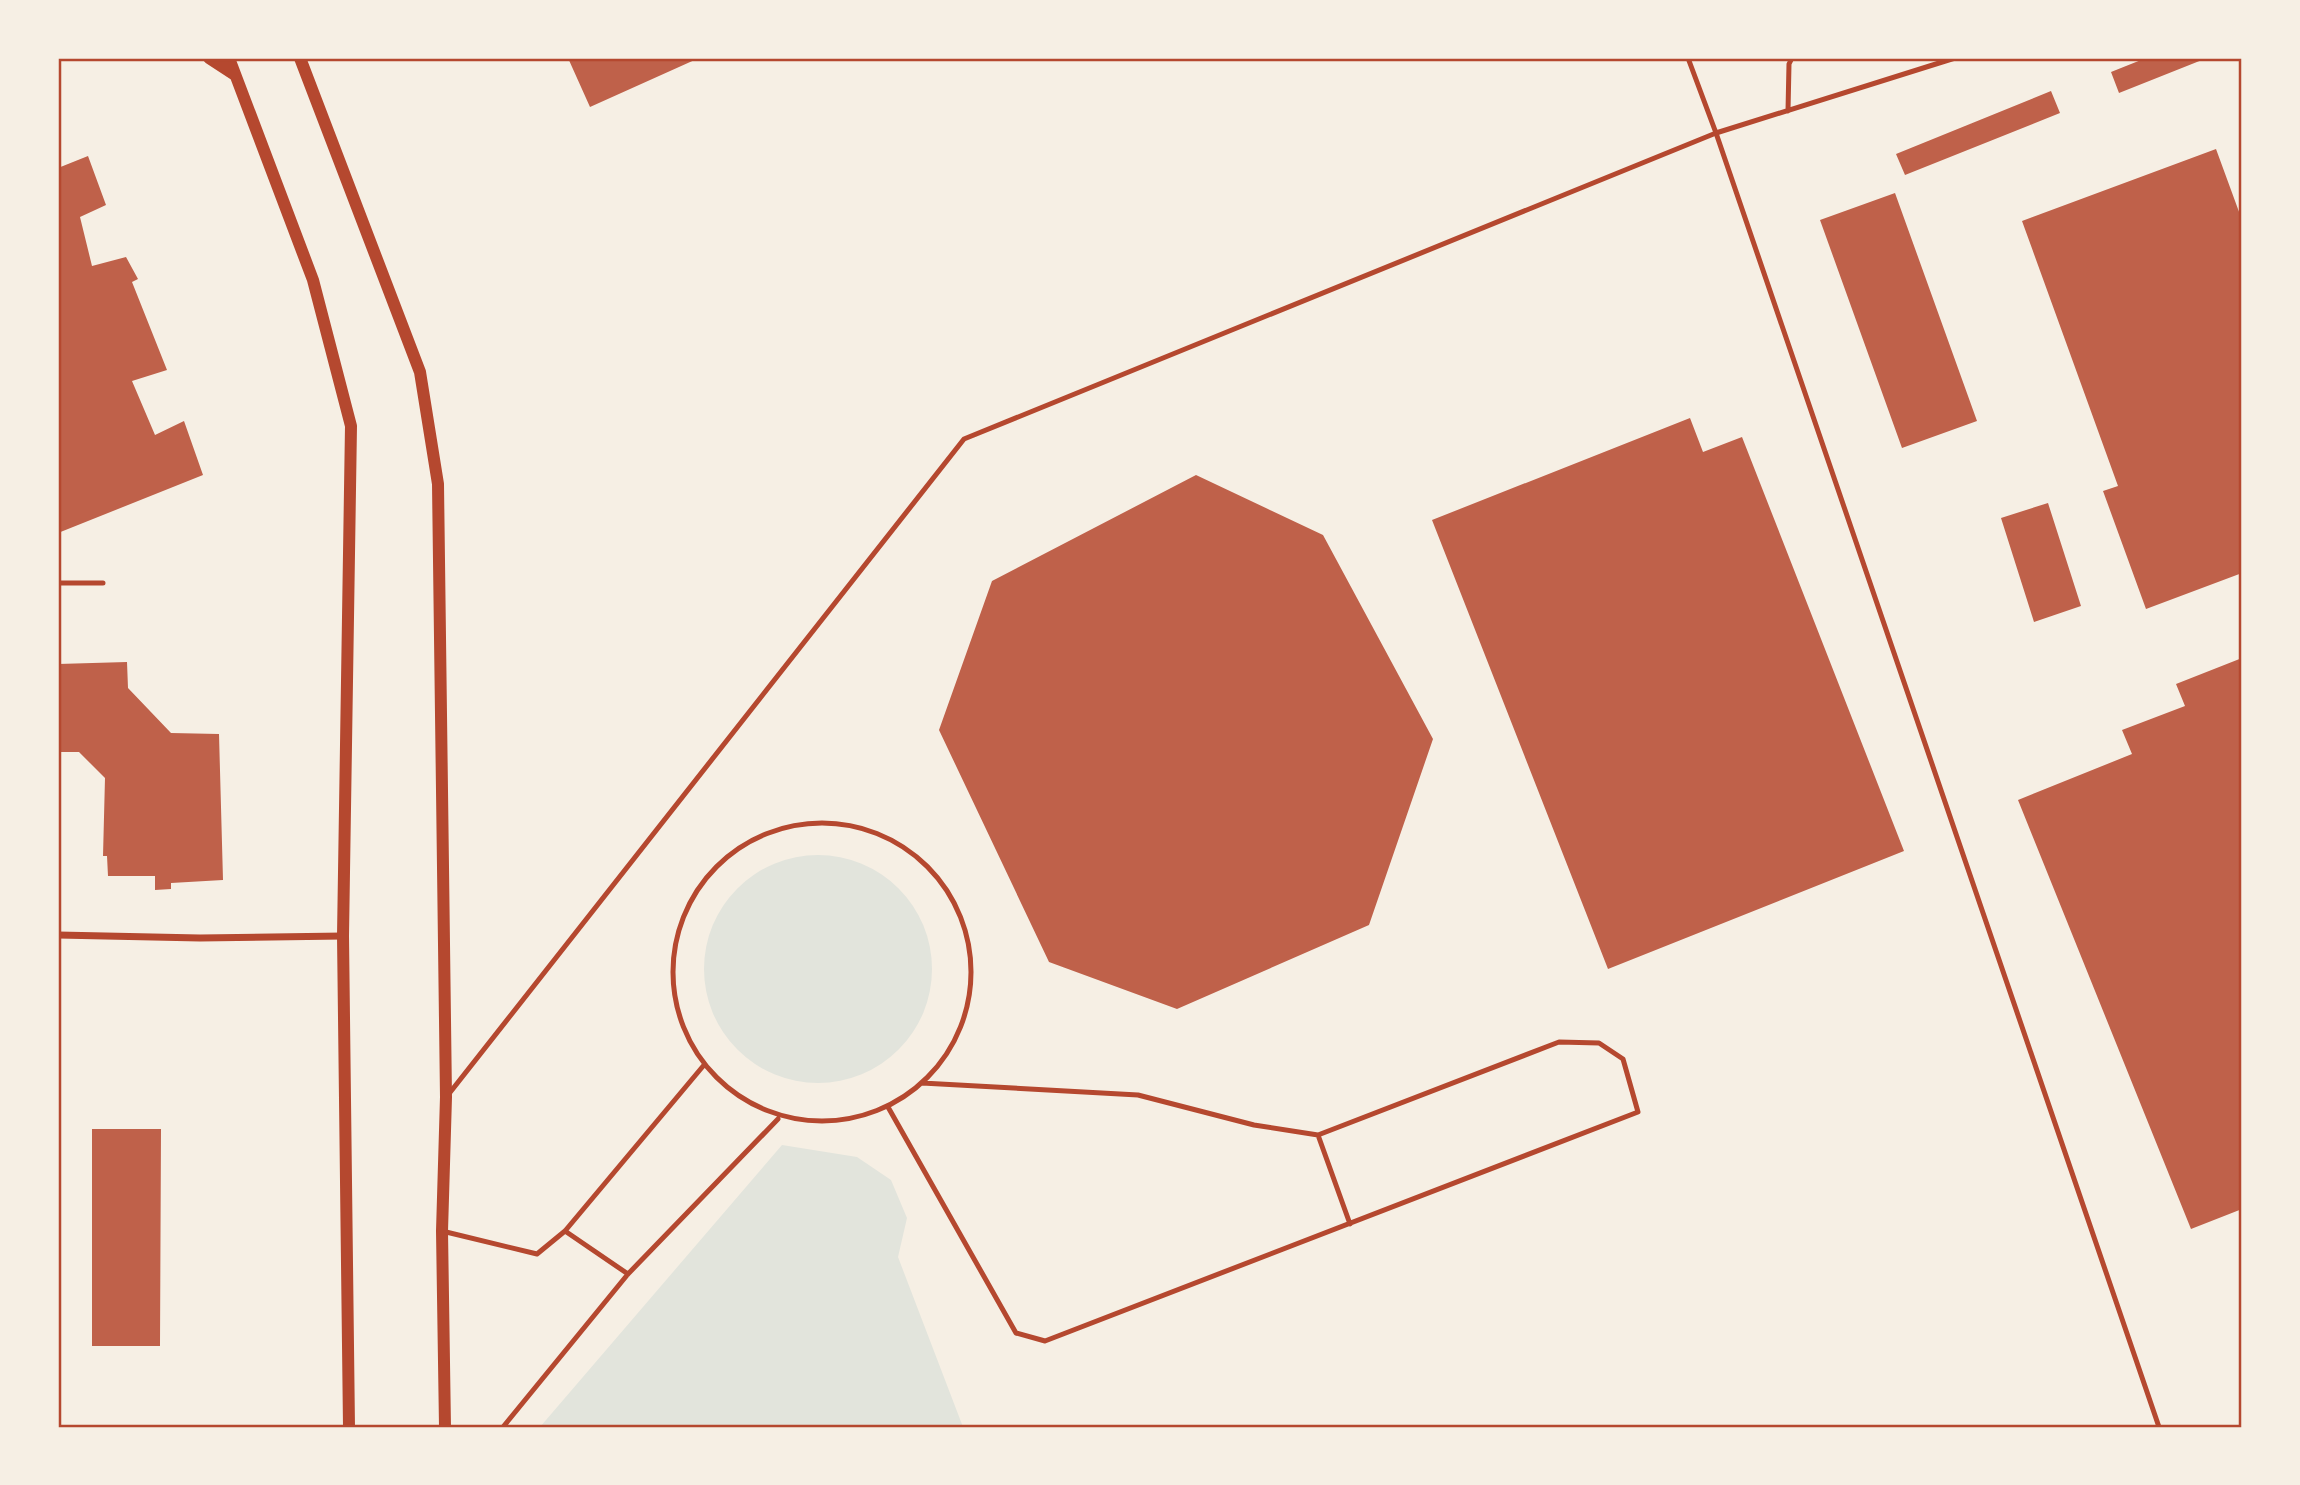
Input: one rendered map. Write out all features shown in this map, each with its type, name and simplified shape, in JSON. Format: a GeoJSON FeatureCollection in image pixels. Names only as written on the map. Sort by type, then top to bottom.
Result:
{"type":"FeatureCollection","features":[{"type":"Feature","properties":{"kind":"street"},"geometry":{"type":"LineString","coordinates":[[209,58],[235,75]]}},
{"type":"Feature","properties":{"kind":"street"},"geometry":{"type":"LineString","coordinates":[[229,58],[313,280],[351,426],[342,936],[349,1427]]}},
{"type":"Feature","properties":{"kind":"street"},"geometry":{"type":"LineString","coordinates":[[300,58],[420,372],[438,484],[446,1097],[442,1231],[445,1427]]}},
{"type":"Feature","properties":{"kind":"street"},"geometry":{"type":"LineString","coordinates":[[58,935],[200,938],[342,936]]}},
{"type":"Feature","properties":{"kind":"lane"},"geometry":{"type":"LineString","coordinates":[[1688,58],[2159,1427]]}},
{"type":"Feature","properties":{"kind":"lane"},"geometry":{"type":"LineString","coordinates":[[1788,111],[1789,64],[1792,58]]}},
{"type":"Feature","properties":{"kind":"lane"},"geometry":{"type":"LineString","coordinates":[[446,1097],[964,439],[1716,133],[1955,58]]}},
{"type":"Feature","properties":{"kind":"lane"},"geometry":{"type":"LineString","coordinates":[[58,583],[103,583]]}},
{"type":"Feature","properties":{"kind":"lane"},"geometry":{"type":"LineString","coordinates":[[831,822],[860,827],[888,837],[913,853],[935,873],[964,924],[970,953],[970,989],[962,1024],[946,1055],[922,1083],[888,1107],[848,1120],[778,1119],[732,1093],[704,1065],[688,1041],[673,986],[673,957],[677,938],[689,903],[705,878],[749,841],[775,830],[831,822]]}},
{"type":"Feature","properties":{"kind":"lane"},"geometry":{"type":"LineString","coordinates":[[888,1107],[1016,1333],[1045,1341],[1638,1112],[1623,1059],[1599,1043],[1559,1042],[1318,1135],[1255,1125],[1138,1095],[922,1083]]}},
{"type":"Feature","properties":{"kind":"lane"},"geometry":{"type":"LineString","coordinates":[[442,1231],[537,1254],[565,1231],[704,1065]]}},
{"type":"Feature","properties":{"kind":"lane"},"geometry":{"type":"LineString","coordinates":[[503,1427],[628,1274],[778,1119]]}},
{"type":"Feature","properties":{"kind":"lane"},"geometry":{"type":"LineString","coordinates":[[1318,1135],[1350,1224]]}},
{"type":"Feature","properties":{"kind":"lane"},"geometry":{"type":"LineString","coordinates":[[565,1231],[628,1274]]}},
{"type":"Feature","properties":{"kind":"shaded area"},"geometry":{"type":"Polygon","coordinates":[[[829,855],[862,863],[899,888],[924,925],[932,969],[924,1013],[899,1050],[882,1064],[851,1079],[807,1083],[785,1079],[764,1070],[730,1042],[717,1023],[708,1002],[704,958],[708,936],[717,915],[745,881],[764,868],[785,859],[829,855]]]}},
{"type":"Feature","properties":{"kind":"shaded area"},"geometry":{"type":"Polygon","coordinates":[[[782,1145],[857,1157],[891,1180],[907,1218],[898,1257],[963,1427],[540,1427],[782,1145]]]}},
{"type":"Feature","properties":{"kind":"building"},"geometry":{"type":"Polygon","coordinates":[[[568,58],[699,58],[590,107],[568,58]]]}},
{"type":"Feature","properties":{"kind":"building"},"geometry":{"type":"Polygon","coordinates":[[[2146,58],[2207,58],[2119,93],[2111,72],[2146,58]]]}},
{"type":"Feature","properties":{"kind":"building"},"geometry":{"type":"Polygon","coordinates":[[[2051,91],[2060,113],[1905,175],[1896,154],[2051,91]]]}},
{"type":"Feature","properties":{"kind":"building"},"geometry":{"type":"Polygon","coordinates":[[[2216,149],[2242,220],[2242,573],[2146,609],[2103,491],[2118,486],[2022,221],[2216,149]]]}},
{"type":"Feature","properties":{"kind":"building"},"geometry":{"type":"Polygon","coordinates":[[[88,156],[106,205],[80,217],[92,266],[126,257],[138,279],[132,282],[167,370],[132,381],[155,435],[184,421],[203,475],[58,533],[58,168],[88,156]]]}},
{"type":"Feature","properties":{"kind":"building"},"geometry":{"type":"Polygon","coordinates":[[[1895,193],[1977,421],[1902,448],[1820,220],[1895,193]]]}},
{"type":"Feature","properties":{"kind":"building"},"geometry":{"type":"Polygon","coordinates":[[[1690,418],[1703,452],[1742,437],[1904,851],[1608,969],[1432,520],[1690,418]]]}},
{"type":"Feature","properties":{"kind":"building"},"geometry":{"type":"Polygon","coordinates":[[[1196,475],[1323,535],[1433,739],[1369,925],[1177,1009],[1049,962],[939,730],[992,581],[1196,475]]]}},
{"type":"Feature","properties":{"kind":"building"},"geometry":{"type":"Polygon","coordinates":[[[2048,503],[2081,606],[2034,622],[2001,518],[2048,503]]]}},
{"type":"Feature","properties":{"kind":"building"},"geometry":{"type":"Polygon","coordinates":[[[2242,658],[2242,1209],[2191,1229],[2018,800],[2132,754],[2122,730],[2185,706],[2176,684],[2242,658]]]}},
{"type":"Feature","properties":{"kind":"building"},"geometry":{"type":"Polygon","coordinates":[[[127,662],[128,688],[171,733],[219,734],[223,880],[171,883],[171,889],[155,890],[155,876],[108,876],[107,856],[103,856],[105,778],[79,752],[58,752],[58,664],[127,662]]]}},
{"type":"Feature","properties":{"kind":"building"},"geometry":{"type":"Polygon","coordinates":[[[92,1129],[161,1129],[160,1346],[92,1346],[92,1129]]]}}]}
